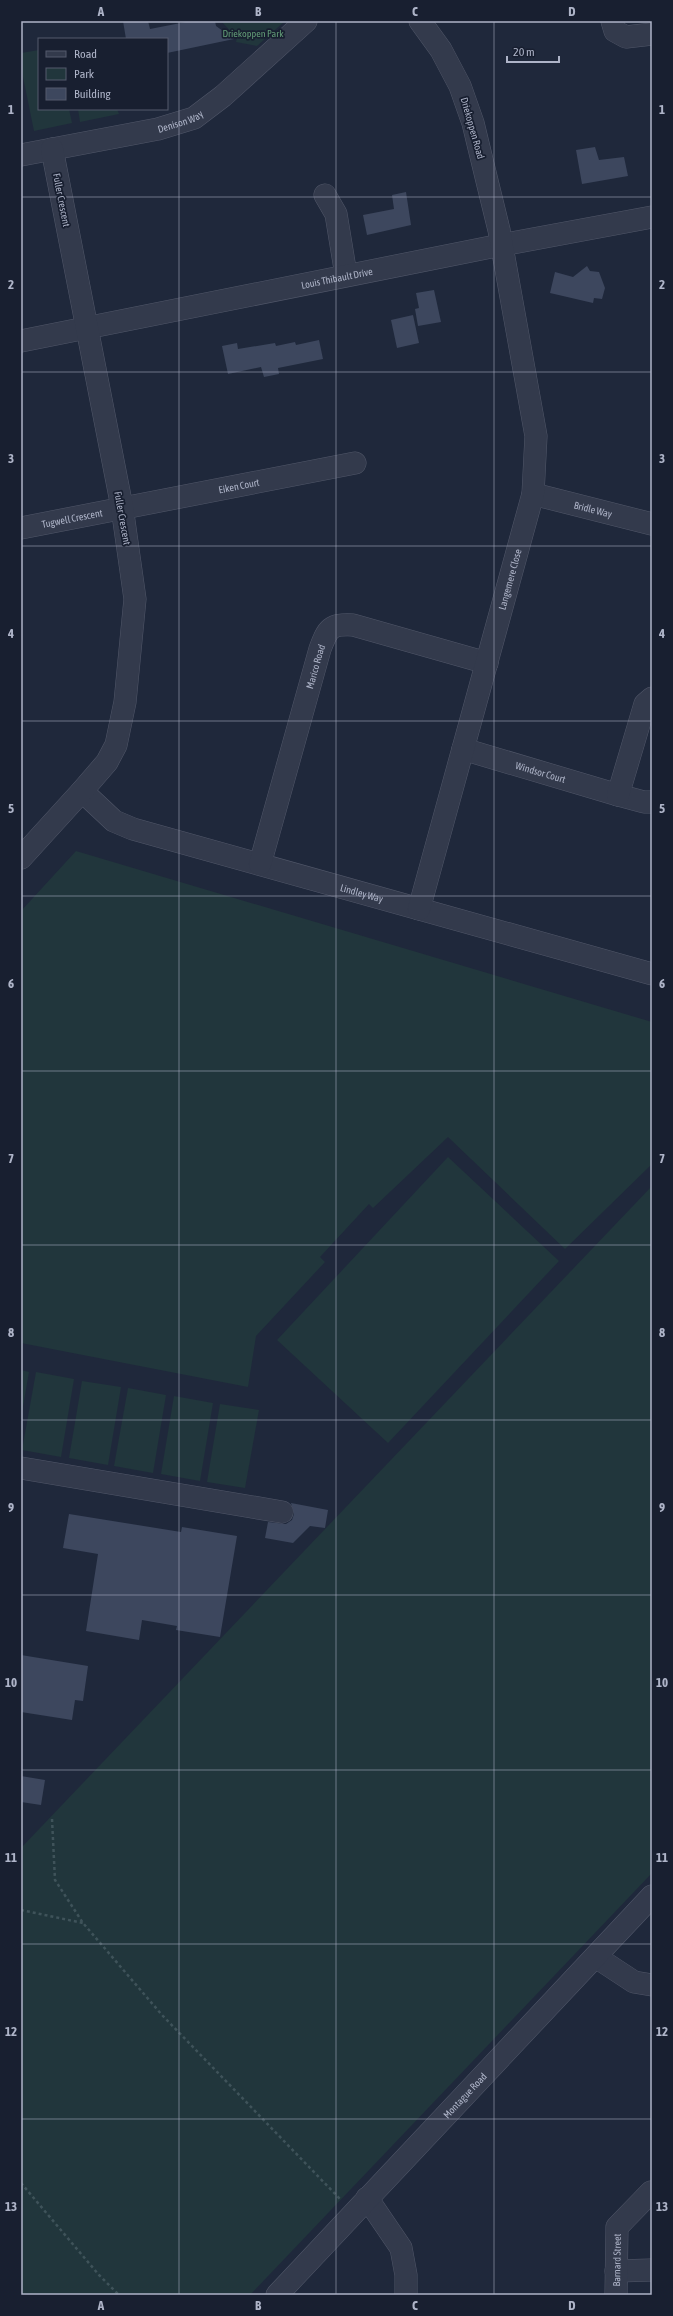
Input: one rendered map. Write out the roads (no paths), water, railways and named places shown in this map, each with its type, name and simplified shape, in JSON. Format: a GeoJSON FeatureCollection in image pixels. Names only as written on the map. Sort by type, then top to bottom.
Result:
{"type":"FeatureCollection","features":[{"type":"Feature","properties":{"kind":"street","name":"Denison Way"},"geometry":{"type":"LineString","coordinates":[[21,155],[158,129],[194,118],[223,96],[306,21]]}},
{"type":"Feature","properties":{"kind":"street","name":"Driekoppen Road"},"geometry":{"type":"LineString","coordinates":[[420,21],[452,68],[467,105],[488,185],[501,245]]}},
{"type":"Feature","properties":{"kind":"street"},"geometry":{"type":"LineString","coordinates":[[612,21],[615,31],[626,37],[652,34]]}},
{"type":"Feature","properties":{"kind":"street","name":"Fuller Crescent"},"geometry":{"type":"LineString","coordinates":[[21,858],[82,791],[106,762],[116,745],[124,708],[135,599],[122,507],[52,149]]}},
{"type":"Feature","properties":{"kind":"street"},"geometry":{"type":"LineString","coordinates":[[324,195],[336,214],[346,275]]}},
{"type":"Feature","properties":{"kind":"street","name":"Louis Thibault Drive"},"geometry":{"type":"LineString","coordinates":[[21,341],[346,275],[652,217]]}},
{"type":"Feature","properties":{"kind":"street","name":"Langemere Close"},"geometry":{"type":"LineString","coordinates":[[419,909],[533,494],[536,436],[501,245]]}},
{"type":"Feature","properties":{"kind":"street","name":"Eiken Court"},"geometry":{"type":"LineString","coordinates":[[122,507],[355,463]]}},
{"type":"Feature","properties":{"kind":"street","name":"Bridle Way"},"geometry":{"type":"LineString","coordinates":[[533,494],[652,524]]}},
{"type":"Feature","properties":{"kind":"street","name":"Tugwell Crescent"},"geometry":{"type":"LineString","coordinates":[[21,528],[122,507]]}},
{"type":"Feature","properties":{"kind":"street","name":"Marico Road"},"geometry":{"type":"LineString","coordinates":[[260,864],[320,648],[326,633],[331,627],[339,624],[360,627],[487,663]]}},
{"type":"Feature","properties":{"kind":"street"},"geometry":{"type":"LineString","coordinates":[[618,795],[645,704],[652,698]]}},
{"type":"Feature","properties":{"kind":"street","name":"Windsor Court"},"geometry":{"type":"LineString","coordinates":[[463,749],[618,795],[644,802],[652,802]]}},
{"type":"Feature","properties":{"kind":"street","name":"Lindley Way"},"geometry":{"type":"LineString","coordinates":[[82,791],[114,821],[133,829],[652,974]]}},
{"type":"Feature","properties":{"kind":"street"},"geometry":{"type":"LineString","coordinates":[[21,1468],[282,1512]]}},
{"type":"Feature","properties":{"kind":"street","name":"Montague Road"},"geometry":{"type":"LineString","coordinates":[[277,2295],[652,1896]]}},
{"type":"Feature","properties":{"kind":"street"},"geometry":{"type":"LineString","coordinates":[[596,1957],[634,1982],[652,1985]]}},
{"type":"Feature","properties":{"kind":"street","name":"Barnard Street"},"geometry":{"type":"LineString","coordinates":[[616,2295],[616,2227],[651,2192]]}},
{"type":"Feature","properties":{"kind":"street"},"geometry":{"type":"LineString","coordinates":[[360,2206],[401,2248],[406,2275],[406,2295]]}},
{"type":"Feature","properties":{"kind":"street"},"geometry":{"type":"LineString","coordinates":[[616,2271],[652,2270]]}},
{"type":"Feature","properties":{"kind":"park label","name":"Driekoppen Park"},"geometry":{"type":"Point","coordinates":[253,33]}}]}
